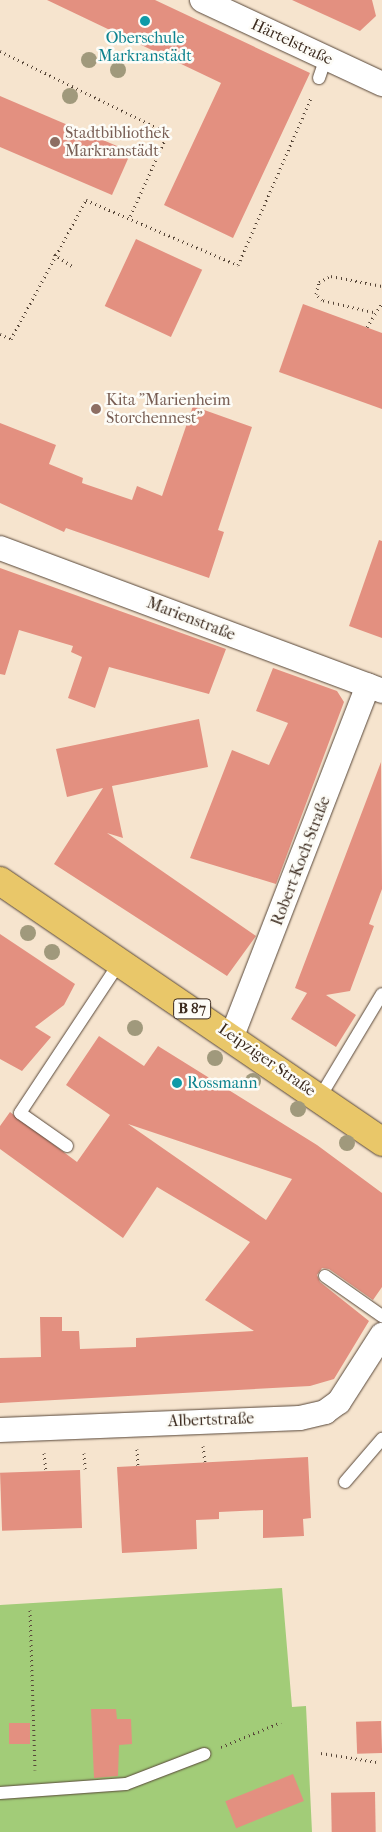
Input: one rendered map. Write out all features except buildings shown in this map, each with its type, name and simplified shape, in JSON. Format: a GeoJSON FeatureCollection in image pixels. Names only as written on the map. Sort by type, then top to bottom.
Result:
{"type":"FeatureCollection","features":[{"type":"Feature","properties":{"kind":"main road","name":"Leipziger Straße"},"geometry":{"type":"LineString","coordinates":[[0,881],[320,1096],[382,1142]]}},
{"type":"Feature","properties":{"kind":"street","name":"Härtelstraße"},"geometry":{"type":"LineString","coordinates":[[202,0],[323,68],[382,84]]}},
{"type":"Feature","properties":{"kind":"street","name":"Marienstraße"},"geometry":{"type":"LineString","coordinates":[[0,548],[375,688]]}},
{"type":"Feature","properties":{"kind":"street","name":"Robert-Koch-Straße"},"geometry":{"type":"LineString","coordinates":[[232,1036],[375,688]]}},
{"type":"Feature","properties":{"kind":"street","name":"Albertstraße"},"geometry":{"type":"LineString","coordinates":[[0,1430],[300,1418],[326,1412],[339,1402],[382,1335]]}},
{"type":"Feature","properties":{"kind":"lane"},"geometry":{"type":"LineString","coordinates":[[67,1146],[20,1113],[120,962]]}},
{"type":"Feature","properties":{"kind":"lane"},"geometry":{"type":"LineString","coordinates":[[320,1096],[382,994]]}},
{"type":"Feature","properties":{"kind":"lane"},"geometry":{"type":"LineString","coordinates":[[325,1276],[382,1316]]}},
{"type":"Feature","properties":{"kind":"lane"},"geometry":{"type":"LineString","coordinates":[[345,1482],[382,1438]]}},
{"type":"Feature","properties":{"kind":"lane"},"geometry":{"type":"LineString","coordinates":[[0,1793],[126,1784],[204,1754]]}},
{"type":"Feature","properties":{"kind":"path"},"geometry":{"type":"LineString","coordinates":[[0,51],[168,133],[129,219]]}},
{"type":"Feature","properties":{"kind":"path"},"geometry":{"type":"LineString","coordinates":[[0,334],[11,339],[54,254],[86,200],[238,265],[323,68]]}},
{"type":"Feature","properties":{"kind":"path"},"geometry":{"type":"LineString","coordinates":[[54,254],[73,267]]}},
{"type":"Feature","properties":{"kind":"path"},"geometry":{"type":"LineString","coordinates":[[373,312],[322,300],[316,294],[319,282],[331,276],[382,286]]}},
{"type":"Feature","properties":{"kind":"path"},"geometry":{"type":"LineString","coordinates":[[367,327],[373,312],[382,303]]}},
{"type":"Feature","properties":{"kind":"path"},"geometry":{"type":"LineString","coordinates":[[30,1610],[36,1791]]}},
{"type":"Feature","properties":{"kind":"path"},"geometry":{"type":"LineString","coordinates":[[204,1754],[281,1722]]}},
{"type":"Feature","properties":{"kind":"path"},"geometry":{"type":"LineString","coordinates":[[321,1753],[377,1762]]}},
{"type":"Feature","properties":{"kind":"green space"},"geometry":{"type":"Polygon","coordinates":[[[282,1588],[292,1707],[306,1706],[312,1832],[0,1832],[0,1605],[282,1588]]]}},
{"type":"Feature","properties":{"kind":"place","name":"Oberschule Markranstädt"},"geometry":{"type":"Point","coordinates":[145,21]}},
{"type":"Feature","properties":{"kind":"place","name":"Stadtbibliothek Markranstädt"},"geometry":{"type":"Point","coordinates":[55,142]}},
{"type":"Feature","properties":{"kind":"place","name":"Kita \"Marienheim Storchennest\""},"geometry":{"type":"Point","coordinates":[96,409]}},
{"type":"Feature","properties":{"kind":"place","name":"Rossmann"},"geometry":{"type":"Point","coordinates":[177,1083]}}]}
